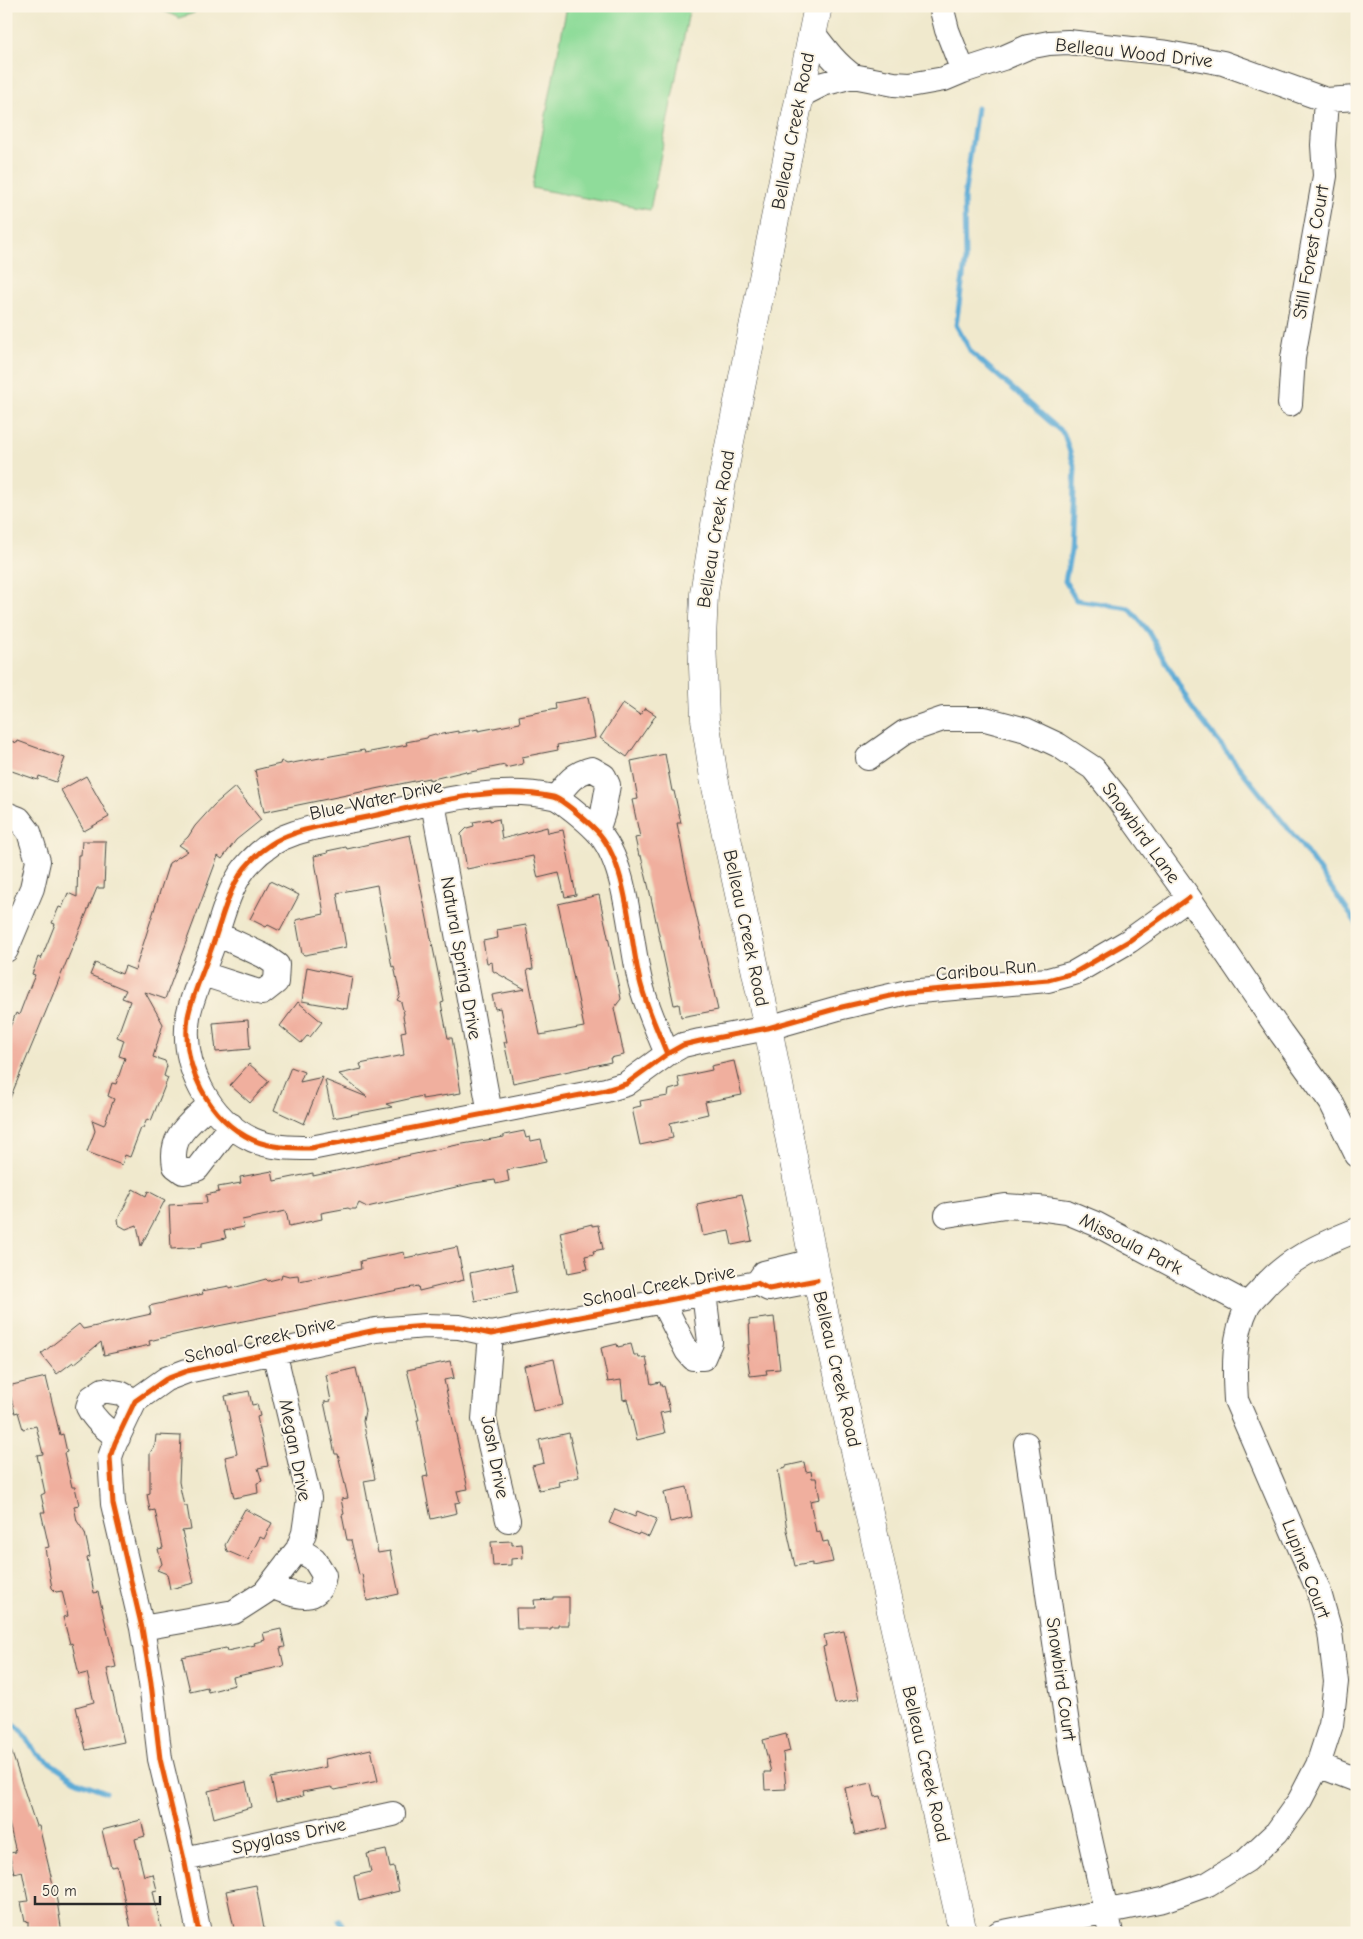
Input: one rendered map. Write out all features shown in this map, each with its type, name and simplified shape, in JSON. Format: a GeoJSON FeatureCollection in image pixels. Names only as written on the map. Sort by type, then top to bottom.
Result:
{"type":"FeatureCollection","features":[{"type":"Feature","properties":{"kind":"main road","name":"Belleau Creek Road"},"geometry":{"type":"LineString","coordinates":[[818,6],[722,481],[704,594],[702,640],[705,720],[714,778],[768,1028],[816,1271],[963,1933]]}},
{"type":"Feature","properties":{"kind":"street"},"geometry":{"type":"LineString","coordinates":[[941,6],[947,30],[963,71]]}},
{"type":"Feature","properties":{"kind":"street","name":"Belleau Wood Drive"},"geometry":{"type":"LineString","coordinates":[[813,33],[830,56],[853,76],[894,84],[910,85],[944,79],[1028,47],[1068,42],[1168,53],[1223,63],[1326,100],[1357,98]]}},
{"type":"Feature","properties":{"kind":"street","name":"Belleau Wood Drive"},"geometry":{"type":"LineString","coordinates":[[801,95],[823,84],[853,76]]}},
{"type":"Feature","properties":{"kind":"street","name":"Still Forest Court"},"geometry":{"type":"LineString","coordinates":[[1290,404],[1293,358],[1325,176],[1323,145],[1326,100]]}},
{"type":"Feature","properties":{"kind":"street","name":"Snowbird Lane"},"geometry":{"type":"LineString","coordinates":[[868,758],[905,732],[943,719],[985,719],[1026,730],[1058,745],[1093,768],[1189,898],[1280,1033],[1331,1102],[1357,1155]]}},
{"type":"Feature","properties":{"kind":"street"},"geometry":{"type":"LineString","coordinates":[[556,798],[570,780],[580,772],[592,769],[604,776],[608,785],[604,813],[597,831]]}},
{"type":"Feature","properties":{"kind":"street","name":"Blue Water Drive"},"geometry":{"type":"LineString","coordinates":[[667,1054],[640,984],[620,876],[610,852],[597,831],[556,798],[522,792],[493,793],[433,803],[295,833],[271,845],[249,863],[236,883],[188,1016],[187,1043],[193,1072],[210,1104],[231,1125],[255,1141],[282,1147],[312,1148],[626,1084],[682,1045],[768,1028]]}},
{"type":"Feature","properties":{"kind":"street","name":"Natural Spring Drive"},"geometry":{"type":"LineString","coordinates":[[433,803],[490,1113]]}},
{"type":"Feature","properties":{"kind":"street"},"geometry":{"type":"LineString","coordinates":[[6,950],[32,888],[38,861],[29,832],[13,816]]}},
{"type":"Feature","properties":{"kind":"street","name":"Caribou Run"},"geometry":{"type":"LineString","coordinates":[[768,1028],[842,1007],[908,992],[1048,980],[1074,973],[1129,941],[1189,898]]}},
{"type":"Feature","properties":{"kind":"street"},"geometry":{"type":"LineString","coordinates":[[203,974],[262,992],[276,982],[277,965],[264,956],[217,934]]}},
{"type":"Feature","properties":{"kind":"street"},"geometry":{"type":"LineString","coordinates":[[210,1104],[178,1136],[174,1147],[176,1166],[183,1172],[197,1169],[231,1125]]}},
{"type":"Feature","properties":{"kind":"street","name":"Missoula Park"},"geometry":{"type":"LineString","coordinates":[[947,1215],[1005,1206],[1067,1212],[1096,1224],[1248,1305]]}},
{"type":"Feature","properties":{"kind":"street","name":"Lupine Court"},"geometry":{"type":"LineString","coordinates":[[999,1933],[1108,1923],[1208,1884],[1247,1860],[1282,1824],[1300,1800],[1318,1765],[1331,1725],[1336,1682],[1330,1632],[1318,1589],[1236,1400],[1234,1369],[1236,1340],[1248,1305],[1267,1283],[1292,1261],[1319,1246],[1357,1230]]}},
{"type":"Feature","properties":{"kind":"street","name":"Schoal Creek Drive"},"geometry":{"type":"LineString","coordinates":[[199,1933],[184,1859],[160,1759],[142,1628],[112,1504],[110,1457],[135,1401],[166,1379],[187,1371],[376,1330],[426,1326],[459,1327],[491,1334],[757,1283],[769,1289],[816,1271]]}},
{"type":"Feature","properties":{"kind":"street","name":"Schoal Creek Drive"},"geometry":{"type":"LineString","coordinates":[[662,1301],[687,1351],[693,1358],[703,1358],[710,1342],[704,1293]]}},
{"type":"Feature","properties":{"kind":"street","name":"Josh Drive"},"geometry":{"type":"LineString","coordinates":[[491,1334],[484,1419],[508,1520]]}},
{"type":"Feature","properties":{"kind":"street","name":"Megan Drive"},"geometry":{"type":"LineString","coordinates":[[142,1628],[234,1612],[271,1586],[298,1548],[304,1533],[309,1498],[274,1351]]}},
{"type":"Feature","properties":{"kind":"street"},"geometry":{"type":"LineString","coordinates":[[118,1438],[100,1425],[93,1417],[88,1407],[91,1398],[103,1390],[120,1393],[135,1401]]}},
{"type":"Feature","properties":{"kind":"street","name":"Snowbird Court"},"geometry":{"type":"LineString","coordinates":[[1026,1444],[1072,1758],[1108,1923]]}},
{"type":"Feature","properties":{"kind":"street"},"geometry":{"type":"LineString","coordinates":[[271,1586],[305,1597],[315,1594],[323,1584],[324,1576],[314,1559],[298,1548]]}},
{"type":"Feature","properties":{"kind":"street"},"geometry":{"type":"LineString","coordinates":[[1318,1765],[1357,1780]]}},
{"type":"Feature","properties":{"kind":"street","name":"Spyglass Drive"},"geometry":{"type":"LineString","coordinates":[[184,1859],[393,1814]]}},
{"type":"Feature","properties":{"kind":"green space"},"geometry":{"type":"Polygon","coordinates":[[[153,6],[198,6],[194,13],[179,18],[153,6]]]}},
{"type":"Feature","properties":{"kind":"green space"},"geometry":{"type":"Polygon","coordinates":[[[567,6],[690,6],[650,210],[532,188],[567,6]]]}},
{"type":"Feature","properties":{"kind":"building"},"geometry":{"type":"Polygon","coordinates":[[[588,697],[595,738],[557,745],[558,750],[522,757],[523,764],[505,768],[505,765],[466,773],[466,771],[264,812],[255,770],[280,764],[281,761],[287,764],[364,750],[365,753],[407,745],[406,742],[427,738],[435,734],[458,731],[458,733],[478,729],[478,731],[520,723],[519,716],[556,709],[555,703],[588,697]]]}},
{"type":"Feature","properties":{"kind":"building"},"geometry":{"type":"Polygon","coordinates":[[[623,703],[640,715],[645,708],[656,715],[627,757],[600,738],[623,703]]]}},
{"type":"Feature","properties":{"kind":"building"},"geometry":{"type":"Polygon","coordinates":[[[6,739],[17,743],[18,741],[65,758],[56,782],[39,776],[38,780],[6,769],[6,739]]]}},
{"type":"Feature","properties":{"kind":"building"},"geometry":{"type":"Polygon","coordinates":[[[665,754],[672,791],[674,791],[681,823],[677,823],[685,866],[718,1010],[681,1017],[679,1004],[674,1005],[650,893],[641,856],[639,856],[635,838],[640,837],[632,800],[638,799],[631,761],[665,754]]]}},
{"type":"Feature","properties":{"kind":"building"},"geometry":{"type":"Polygon","coordinates":[[[86,776],[109,817],[84,831],[61,790],[86,776]]]}},
{"type":"Feature","properties":{"kind":"building"},"geometry":{"type":"Polygon","coordinates":[[[235,787],[261,820],[236,840],[222,859],[218,856],[165,999],[145,992],[163,1024],[153,1057],[165,1061],[167,1066],[164,1076],[168,1078],[151,1121],[147,1119],[143,1128],[141,1128],[130,1157],[125,1155],[122,1165],[87,1152],[95,1131],[92,1120],[104,1125],[114,1099],[108,1096],[112,1083],[116,1084],[125,1058],[119,1056],[124,1040],[117,1037],[130,1001],[122,998],[126,990],[90,975],[95,963],[122,974],[125,966],[135,970],[169,863],[188,851],[179,845],[188,837],[195,826],[214,805],[235,787]]]}},
{"type":"Feature","properties":{"kind":"building"},"geometry":{"type":"Polygon","coordinates":[[[490,819],[490,821],[499,819],[502,839],[547,827],[548,833],[563,830],[576,895],[565,897],[559,873],[538,878],[533,856],[467,869],[461,834],[467,828],[474,826],[473,822],[490,819]]]}},
{"type":"Feature","properties":{"kind":"building"},"geometry":{"type":"Polygon","coordinates":[[[410,835],[444,1002],[441,1003],[448,1038],[452,1038],[461,1093],[422,1099],[422,1096],[386,1104],[392,1107],[333,1118],[325,1080],[367,1097],[339,1074],[362,1069],[360,1064],[404,1055],[401,1032],[406,1031],[404,1014],[401,1002],[397,1000],[400,995],[394,966],[392,967],[377,885],[337,893],[346,947],[302,954],[296,920],[324,914],[314,856],[328,853],[327,851],[346,847],[347,849],[410,835]]]}},
{"type":"Feature","properties":{"kind":"building"},"geometry":{"type":"Polygon","coordinates":[[[82,841],[106,841],[104,888],[97,888],[6,1108],[6,1036],[16,1013],[19,1015],[35,975],[32,974],[38,957],[41,959],[55,924],[52,923],[59,907],[62,908],[68,893],[77,897],[78,855],[81,855],[82,841]]]}},
{"type":"Feature","properties":{"kind":"building"},"geometry":{"type":"Polygon","coordinates":[[[270,881],[299,895],[280,931],[250,919],[270,881]]]}},
{"type":"Feature","properties":{"kind":"building"},"geometry":{"type":"Polygon","coordinates":[[[599,895],[621,999],[614,1008],[624,1055],[610,1058],[611,1062],[513,1083],[504,1042],[507,1042],[500,1008],[495,1009],[492,995],[525,989],[493,971],[492,962],[487,963],[483,941],[498,938],[497,930],[526,925],[533,969],[527,970],[540,1035],[584,1027],[558,904],[599,895]]]}},
{"type":"Feature","properties":{"kind":"building"},"geometry":{"type":"Polygon","coordinates":[[[307,967],[352,977],[347,1009],[302,1001],[307,967]]]}},
{"type":"Feature","properties":{"kind":"building"},"geometry":{"type":"Polygon","coordinates":[[[298,1002],[322,1022],[310,1037],[307,1036],[301,1043],[280,1026],[298,1002]]]}},
{"type":"Feature","properties":{"kind":"building"},"geometry":{"type":"Polygon","coordinates":[[[248,1020],[250,1049],[216,1052],[213,1023],[248,1020]]]}},
{"type":"Feature","properties":{"kind":"building"},"geometry":{"type":"Polygon","coordinates":[[[734,1061],[742,1095],[705,1102],[708,1114],[670,1123],[673,1138],[640,1145],[632,1108],[641,1106],[640,1101],[668,1096],[669,1090],[680,1087],[678,1077],[712,1070],[711,1066],[734,1061]]]}},
{"type":"Feature","properties":{"kind":"building"},"geometry":{"type":"Polygon","coordinates":[[[249,1064],[269,1081],[250,1103],[230,1085],[249,1064]]]}},
{"type":"Feature","properties":{"kind":"building"},"geometry":{"type":"Polygon","coordinates":[[[291,1067],[304,1072],[300,1082],[323,1077],[304,1124],[274,1110],[291,1067]]]}},
{"type":"Feature","properties":{"kind":"building"},"geometry":{"type":"Polygon","coordinates":[[[524,1131],[526,1138],[530,1137],[531,1141],[541,1139],[546,1162],[507,1170],[509,1181],[496,1184],[495,1180],[474,1183],[367,1207],[359,1203],[356,1209],[348,1208],[321,1213],[322,1219],[289,1226],[286,1211],[242,1220],[244,1227],[224,1231],[226,1238],[202,1243],[202,1247],[171,1249],[169,1205],[207,1203],[206,1195],[219,1192],[218,1187],[241,1183],[240,1177],[272,1171],[274,1181],[313,1173],[313,1176],[457,1145],[504,1137],[504,1135],[524,1131]]]}},
{"type":"Feature","properties":{"kind":"building"},"geometry":{"type":"Polygon","coordinates":[[[133,1189],[146,1196],[148,1191],[165,1200],[141,1246],[137,1225],[126,1229],[119,1225],[118,1219],[133,1189]]]}},
{"type":"Feature","properties":{"kind":"building"},"geometry":{"type":"Polygon","coordinates":[[[742,1194],[752,1241],[732,1245],[729,1231],[703,1236],[697,1204],[742,1194]]]}},
{"type":"Feature","properties":{"kind":"building"},"geometry":{"type":"Polygon","coordinates":[[[592,1224],[592,1226],[598,1225],[603,1249],[593,1251],[594,1254],[585,1256],[588,1269],[568,1273],[560,1232],[592,1224]]]}},
{"type":"Feature","properties":{"kind":"building"},"geometry":{"type":"Polygon","coordinates":[[[457,1247],[464,1280],[419,1291],[418,1286],[183,1333],[149,1341],[150,1345],[104,1355],[101,1342],[74,1364],[73,1362],[57,1374],[41,1354],[79,1324],[83,1329],[151,1314],[149,1306],[203,1294],[202,1291],[229,1286],[229,1289],[266,1279],[268,1281],[281,1278],[282,1274],[289,1276],[298,1275],[299,1281],[361,1269],[360,1261],[404,1252],[405,1258],[457,1247]]]}},
{"type":"Feature","properties":{"kind":"building"},"geometry":{"type":"Polygon","coordinates":[[[512,1264],[517,1292],[475,1301],[470,1273],[512,1264]]]}},
{"type":"Feature","properties":{"kind":"building"},"geometry":{"type":"Polygon","coordinates":[[[774,1317],[780,1369],[766,1370],[767,1374],[750,1376],[747,1354],[749,1354],[748,1344],[750,1344],[749,1320],[774,1317]]]}},
{"type":"Feature","properties":{"kind":"building"},"geometry":{"type":"Polygon","coordinates":[[[617,1344],[618,1347],[631,1344],[634,1355],[638,1355],[639,1358],[646,1357],[651,1384],[660,1382],[662,1387],[664,1386],[670,1411],[660,1413],[665,1433],[637,1440],[627,1399],[623,1400],[621,1380],[608,1382],[601,1348],[617,1344]]]}},
{"type":"Feature","properties":{"kind":"building"},"geometry":{"type":"Polygon","coordinates":[[[554,1359],[563,1405],[533,1411],[524,1366],[554,1359]]]}},
{"type":"Feature","properties":{"kind":"building"},"geometry":{"type":"Polygon","coordinates":[[[450,1361],[454,1378],[444,1380],[468,1489],[457,1491],[460,1502],[455,1503],[457,1513],[431,1519],[423,1477],[428,1476],[417,1420],[419,1420],[407,1370],[450,1361]]]}},
{"type":"Feature","properties":{"kind":"building"},"geometry":{"type":"Polygon","coordinates":[[[356,1368],[365,1411],[363,1421],[375,1479],[364,1481],[378,1553],[390,1551],[399,1594],[367,1601],[362,1574],[359,1575],[351,1540],[347,1540],[341,1499],[348,1498],[338,1454],[335,1454],[324,1402],[331,1401],[326,1375],[356,1368]]]}},
{"type":"Feature","properties":{"kind":"building"},"geometry":{"type":"Polygon","coordinates":[[[46,1377],[60,1435],[63,1434],[67,1452],[64,1453],[72,1487],[75,1487],[79,1505],[74,1506],[77,1521],[85,1533],[90,1557],[87,1558],[94,1593],[98,1592],[116,1667],[107,1669],[124,1742],[86,1750],[76,1707],[94,1702],[87,1673],[79,1675],[72,1643],[70,1644],[63,1617],[68,1616],[62,1591],[56,1592],[52,1588],[45,1548],[49,1547],[41,1512],[45,1512],[41,1495],[45,1493],[37,1455],[43,1454],[36,1426],[23,1429],[18,1412],[15,1413],[8,1386],[46,1377]]]}},
{"type":"Feature","properties":{"kind":"building"},"geometry":{"type":"Polygon","coordinates":[[[249,1391],[252,1405],[257,1404],[260,1416],[257,1417],[268,1466],[258,1468],[262,1481],[257,1483],[258,1493],[234,1498],[225,1457],[237,1454],[225,1396],[249,1391]]]}},
{"type":"Feature","properties":{"kind":"building"},"geometry":{"type":"Polygon","coordinates":[[[569,1433],[579,1477],[558,1482],[559,1486],[539,1490],[532,1466],[544,1463],[539,1440],[569,1433]]]}},
{"type":"Feature","properties":{"kind":"building"},"geometry":{"type":"Polygon","coordinates":[[[156,1435],[181,1436],[179,1482],[184,1506],[187,1506],[191,1530],[182,1531],[194,1583],[170,1589],[167,1574],[157,1570],[162,1564],[158,1549],[163,1548],[155,1510],[150,1511],[147,1494],[150,1493],[150,1453],[155,1445],[156,1435]]]}},
{"type":"Feature","properties":{"kind":"building"},"geometry":{"type":"Polygon","coordinates":[[[804,1462],[806,1472],[811,1471],[812,1478],[816,1478],[820,1499],[810,1501],[816,1532],[820,1531],[823,1542],[828,1541],[833,1562],[812,1566],[812,1563],[795,1566],[787,1530],[778,1470],[804,1462]]]}},
{"type":"Feature","properties":{"kind":"building"},"geometry":{"type":"Polygon","coordinates":[[[687,1487],[692,1517],[670,1522],[664,1492],[687,1487]]]}},
{"type":"Feature","properties":{"kind":"building"},"geometry":{"type":"Polygon","coordinates":[[[245,1509],[272,1523],[264,1539],[260,1537],[248,1560],[227,1551],[225,1545],[245,1509]]]}},
{"type":"Feature","properties":{"kind":"building"},"geometry":{"type":"Polygon","coordinates":[[[615,1509],[635,1517],[637,1511],[657,1519],[649,1537],[639,1533],[638,1535],[609,1523],[615,1509]]]}},
{"type":"Feature","properties":{"kind":"building"},"geometry":{"type":"Polygon","coordinates":[[[512,1541],[512,1545],[522,1544],[523,1558],[511,1559],[511,1565],[493,1566],[491,1542],[512,1541]]]}},
{"type":"Feature","properties":{"kind":"building"},"geometry":{"type":"Polygon","coordinates":[[[553,1597],[569,1597],[569,1625],[558,1625],[558,1627],[551,1627],[551,1629],[517,1629],[516,1608],[535,1608],[534,1600],[553,1599],[553,1597]]]}},
{"type":"Feature","properties":{"kind":"building"},"geometry":{"type":"Polygon","coordinates":[[[281,1629],[285,1647],[280,1648],[284,1666],[233,1677],[235,1685],[208,1692],[207,1687],[190,1691],[182,1657],[226,1648],[227,1651],[255,1645],[254,1643],[265,1640],[263,1633],[281,1629]]]}},
{"type":"Feature","properties":{"kind":"building"},"geometry":{"type":"Polygon","coordinates":[[[844,1631],[859,1699],[835,1704],[823,1647],[826,1646],[824,1635],[844,1631]]]}},
{"type":"Feature","properties":{"kind":"building"},"geometry":{"type":"Polygon","coordinates":[[[786,1734],[790,1751],[783,1753],[786,1789],[765,1790],[764,1772],[771,1772],[763,1740],[786,1734]]]}},
{"type":"Feature","properties":{"kind":"building"},"geometry":{"type":"Polygon","coordinates":[[[9,1744],[36,1826],[39,1826],[57,1901],[62,1933],[28,1933],[28,1921],[25,1922],[21,1902],[28,1901],[22,1871],[14,1873],[9,1853],[16,1852],[9,1823],[6,1824],[6,1745],[9,1744]]]}},
{"type":"Feature","properties":{"kind":"building"},"geometry":{"type":"Polygon","coordinates":[[[371,1749],[378,1781],[335,1790],[331,1787],[302,1792],[303,1796],[276,1802],[271,1778],[326,1767],[325,1759],[371,1749]]]}},
{"type":"Feature","properties":{"kind":"building"},"geometry":{"type":"Polygon","coordinates":[[[246,1782],[251,1807],[214,1818],[208,1791],[246,1782]]]}},
{"type":"Feature","properties":{"kind":"building"},"geometry":{"type":"Polygon","coordinates":[[[872,1783],[875,1797],[881,1796],[888,1828],[855,1835],[845,1788],[872,1783]]]}},
{"type":"Feature","properties":{"kind":"building"},"geometry":{"type":"Polygon","coordinates":[[[141,1820],[145,1836],[135,1839],[144,1876],[153,1874],[157,1890],[153,1891],[162,1933],[132,1933],[117,1866],[111,1867],[102,1830],[141,1820]]]}},
{"type":"Feature","properties":{"kind":"building"},"geometry":{"type":"Polygon","coordinates":[[[386,1850],[390,1868],[394,1867],[399,1891],[359,1901],[354,1876],[371,1872],[367,1854],[386,1850]]]}},
{"type":"Feature","properties":{"kind":"building"},"geometry":{"type":"Polygon","coordinates":[[[256,1885],[264,1929],[248,1933],[235,1933],[226,1891],[256,1885]]]}},
{"type":"Feature","properties":{"kind":"waterway"},"geometry":{"type":"LineString","coordinates":[[977,108],[964,198],[965,263],[956,325],[971,352],[1064,434],[1075,468],[1071,551],[1065,581],[1076,600],[1129,608],[1149,632],[1194,711],[1299,842],[1357,924]]}},
{"type":"Feature","properties":{"kind":"waterway"},"geometry":{"type":"LineString","coordinates":[[6,1650],[6,1660]]}},
{"type":"Feature","properties":{"kind":"waterway"},"geometry":{"type":"LineString","coordinates":[[6,1714],[23,1732],[36,1753],[77,1781],[106,1792]]}},
{"type":"Feature","properties":{"kind":"waterway"},"geometry":{"type":"LineString","coordinates":[[339,1920],[350,1933]]}},
{"type":"Feature","properties":{"kind":"cycle path"},"geometry":{"type":"LineString","coordinates":[[667,1054],[643,994],[622,882],[607,844],[592,826],[562,802],[553,797],[530,794],[483,794],[460,797],[304,830],[289,835],[265,848],[243,871],[231,891],[188,1017],[189,1054],[194,1071],[201,1089],[223,1119],[237,1131],[260,1143],[282,1147],[311,1148],[606,1090],[626,1084],[667,1054],[683,1045],[768,1028],[842,1007],[908,992],[1048,980],[1074,973],[1129,941],[1189,898]]}},
{"type":"Feature","properties":{"kind":"cycle path"},"geometry":{"type":"LineString","coordinates":[[199,1933],[184,1859],[160,1759],[142,1628],[113,1504],[110,1457],[135,1401],[166,1379],[187,1371],[376,1330],[426,1326],[459,1327],[491,1334],[757,1283],[769,1289],[817,1280]]}}]}
